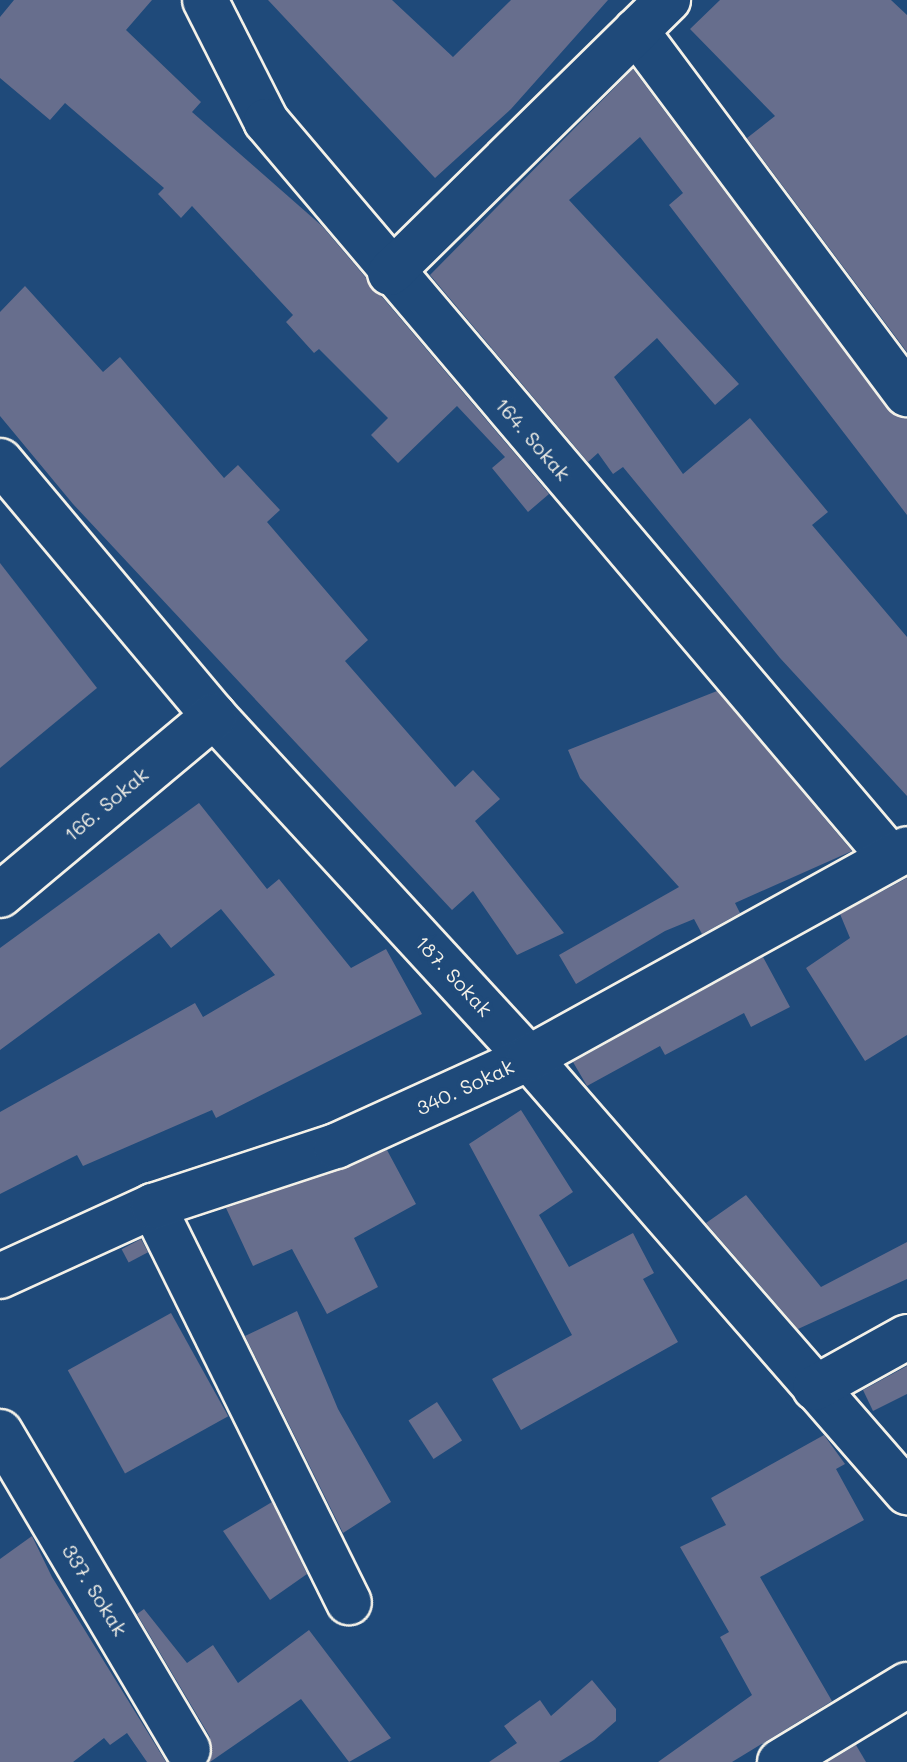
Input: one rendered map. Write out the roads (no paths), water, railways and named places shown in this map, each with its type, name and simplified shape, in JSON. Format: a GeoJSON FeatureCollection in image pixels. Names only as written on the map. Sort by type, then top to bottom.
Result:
{"type":"FeatureCollection","features":[{"type":"Feature","properties":{"kind":"street","name":"164. Sokak"},"geometry":{"type":"LineString","coordinates":[[205,0],[266,121],[390,273],[899,853]]}},
{"type":"Feature","properties":{"kind":"street"},"geometry":{"type":"LineString","coordinates":[[390,273],[668,0]]}},
{"type":"Feature","properties":{"kind":"street"},"geometry":{"type":"LineString","coordinates":[[636,31],[907,394]]}},
{"type":"Feature","properties":{"kind":"street","name":"187. Sokak"},"geometry":{"type":"LineString","coordinates":[[0,461],[214,716],[529,1058],[907,1492]]}},
{"type":"Feature","properties":{"kind":"street","name":"166. Sokak"},"geometry":{"type":"LineString","coordinates":[[0,895],[214,716]]}},
{"type":"Feature","properties":{"kind":"street","name":"340. Sokak"},"geometry":{"type":"LineString","coordinates":[[0,1276],[153,1206],[336,1146],[529,1058],[899,853]]}},
{"type":"Feature","properties":{"kind":"street"},"geometry":{"type":"LineString","coordinates":[[153,1206],[349,1602]]}},
{"type":"Feature","properties":{"kind":"street"},"geometry":{"type":"LineString","coordinates":[[815,1388],[907,1337]]}},
{"type":"Feature","properties":{"kind":"street","name":"337. Sokak"},"geometry":{"type":"LineString","coordinates":[[0,1432],[14,1493],[188,1750]]}},
{"type":"Feature","properties":{"kind":"street"},"geometry":{"type":"LineString","coordinates":[[780,1762],[907,1685]]}}]}
